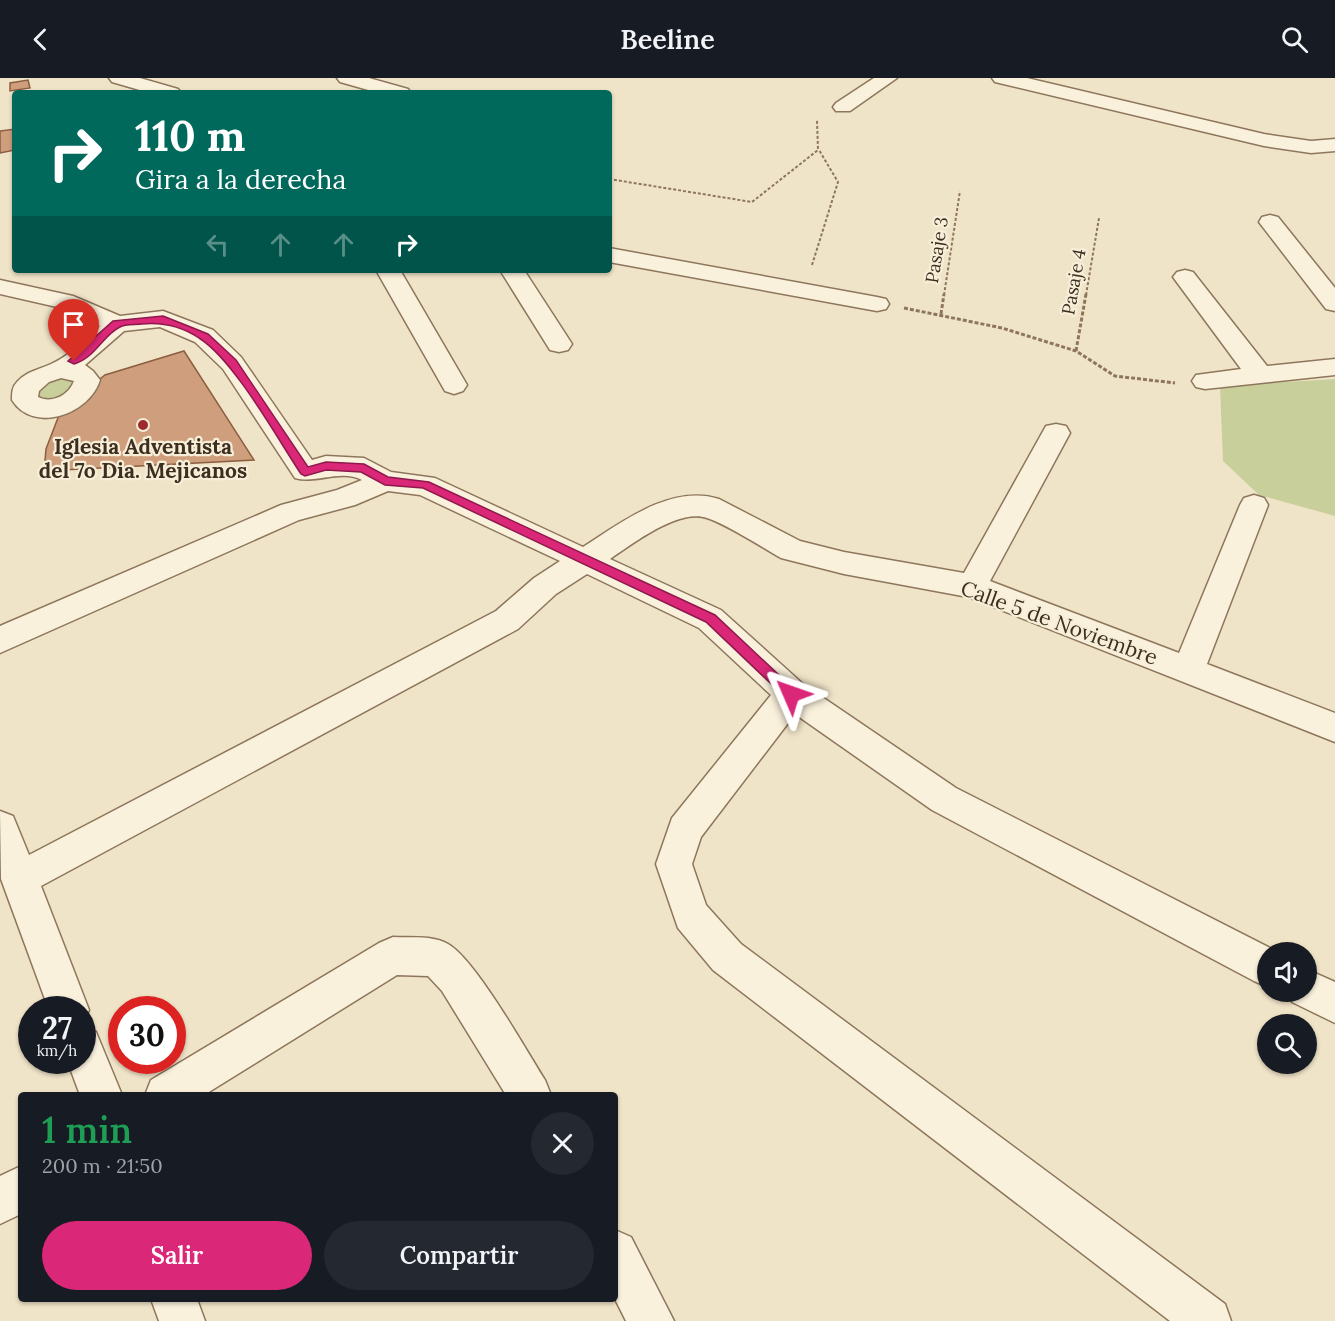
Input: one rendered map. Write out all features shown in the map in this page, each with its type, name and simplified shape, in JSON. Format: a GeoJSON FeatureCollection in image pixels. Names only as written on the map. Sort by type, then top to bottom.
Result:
{"type":"FeatureCollection","features":[{"type":"Feature","properties":{"kind":"street"},"geometry":{"type":"LineString","coordinates":[[119,78],[161,90]]}},
{"type":"Feature","properties":{"kind":"street"},"geometry":{"type":"LineString","coordinates":[[347,78],[359,88],[376,90]]}},
{"type":"Feature","properties":{"kind":"street"},"geometry":{"type":"LineString","coordinates":[[843,107],[887,78]]}},
{"type":"Feature","properties":{"kind":"street"},"geometry":{"type":"LineString","coordinates":[[1002,78],[1057,84],[1264,140],[1311,147],[1335,145]]}},
{"type":"Feature","properties":{"kind":"street"},"geometry":{"type":"LineString","coordinates":[[1270,222],[1335,304]]}},
{"type":"Feature","properties":{"kind":"street"},"geometry":{"type":"LineString","coordinates":[[612,256],[877,304]]}},
{"type":"Feature","properties":{"kind":"street"},"geometry":{"type":"LineString","coordinates":[[390,273],[454,385]]}},
{"type":"Feature","properties":{"kind":"street"},"geometry":{"type":"LineString","coordinates":[[514,273],[559,344]]}},
{"type":"Feature","properties":{"kind":"street"},"geometry":{"type":"LineString","coordinates":[[1185,277],[1259,374]]}},
{"type":"Feature","properties":{"kind":"street"},"geometry":{"type":"LineString","coordinates":[[11,282],[64,301],[117,324],[163,319],[204,336],[232,363],[305,471]]}},
{"type":"Feature","properties":{"kind":"street"},"geometry":{"type":"LineString","coordinates":[[0,381],[50,373],[87,352],[117,324]]}},
{"type":"Feature","properties":{"kind":"street"},"geometry":{"type":"LineString","coordinates":[[1205,381],[1335,367]]}},
{"type":"Feature","properties":{"kind":"street"},"geometry":{"type":"LineString","coordinates":[[972,586],[1056,433]]}},
{"type":"Feature","properties":{"kind":"street"},"geometry":{"type":"LineString","coordinates":[[305,471],[326,466],[364,468],[385,481]]}},
{"type":"Feature","properties":{"kind":"street"},"geometry":{"type":"LineString","coordinates":[[291,512],[305,471]]}},
{"type":"Feature","properties":{"kind":"street"},"geometry":{"type":"LineString","coordinates":[[0,640],[291,512],[345,498],[385,481],[425,484],[710,619],[791,694],[944,799],[1257,962]]}},
{"type":"Feature","properties":{"kind":"street"},"geometry":{"type":"LineString","coordinates":[[1188,671],[1254,505]]}},
{"type":"Feature","properties":{"kind":"street","name":"Calle 5 de Noviembre"},"geometry":{"type":"LineString","coordinates":[[20,879],[507,620],[545,586],[641,524],[674,509],[709,506],[792,550],[844,563],[972,586],[1335,728]]}},
{"type":"Feature","properties":{"kind":"street"},"geometry":{"type":"LineString","coordinates":[[791,694],[684,829],[674,864],[691,915],[727,957],[1208,1321]]}},
{"type":"Feature","properties":{"kind":"street"},"geometry":{"type":"LineString","coordinates":[[0,827],[64,996]]}},
{"type":"Feature","properties":{"kind":"street"},"geometry":{"type":"LineString","coordinates":[[171,1092],[393,956],[436,958],[456,977],[528,1092]]}},
{"type":"Feature","properties":{"kind":"street"},"geometry":{"type":"LineString","coordinates":[[1317,994],[1335,1003]]}},
{"type":"Feature","properties":{"kind":"street"},"geometry":{"type":"LineString","coordinates":[[93,1074],[100,1092]]}},
{"type":"Feature","properties":{"kind":"street"},"geometry":{"type":"LineString","coordinates":[[0,1202],[18,1190]]}},
{"type":"Feature","properties":{"kind":"street"},"geometry":{"type":"LineString","coordinates":[[618,1259],[651,1321]]}},
{"type":"Feature","properties":{"kind":"street"},"geometry":{"type":"LineString","coordinates":[[175,1302],[182,1321]]}},
{"type":"Feature","properties":{"kind":"path"},"geometry":{"type":"LineString","coordinates":[[804,292],[838,182],[819,150],[816,121],[843,107]]}},
{"type":"Feature","properties":{"kind":"path"},"geometry":{"type":"LineString","coordinates":[[612,179],[752,202],[819,150]]}},
{"type":"Feature","properties":{"kind":"path","name":"Pasaje 3"},"geometry":{"type":"LineString","coordinates":[[941,314],[960,191]]}},
{"type":"Feature","properties":{"kind":"path","name":"Pasaje 4"},"geometry":{"type":"LineString","coordinates":[[1076,351],[1100,218]]}},
{"type":"Feature","properties":{"kind":"path"},"geometry":{"type":"LineString","coordinates":[[877,304],[941,314],[1002,328],[1076,351],[1116,376],[1171,384],[1205,381]]}},
{"type":"Feature","properties":{"kind":"green space"},"geometry":{"type":"Polygon","coordinates":[[[61,377],[77,383],[72,396],[39,403],[34,392],[41,384],[61,377]]]}},
{"type":"Feature","properties":{"kind":"green space"},"geometry":{"type":"Polygon","coordinates":[[[1335,379],[1335,516],[1259,495],[1223,461],[1220,386],[1335,379]]]}},
{"type":"Feature","properties":{"kind":"building"},"geometry":{"type":"Polygon","coordinates":[[[28,80],[30,88],[10,91],[10,83],[28,80]]]}},
{"type":"Feature","properties":{"kind":"building"},"geometry":{"type":"Polygon","coordinates":[[[12,129],[12,151],[0,153],[0,131],[12,129]]]}},
{"type":"Feature","properties":{"kind":"building","name":"Iglesia Adventista del 7o Dia. Mejicanos"},"geometry":{"type":"Polygon","coordinates":[[[184,351],[254,460],[44,471],[46,449],[61,410],[105,375],[184,351]]]}},
{"type":"Feature","properties":{"kind":"place","name":"Iglesia Adventista del 7o Dia. Mejicanos"},"geometry":{"type":"Point","coordinates":[143,425]}},
{"type":"Feature","properties":{"kind":"route"},"geometry":{"type":"LineString","coordinates":[[74,361],[117,324],[163,319],[186,327],[204,336],[232,363],[305,471],[326,466],[364,468],[385,481],[425,484],[710,619],[791,694]]}}]}
